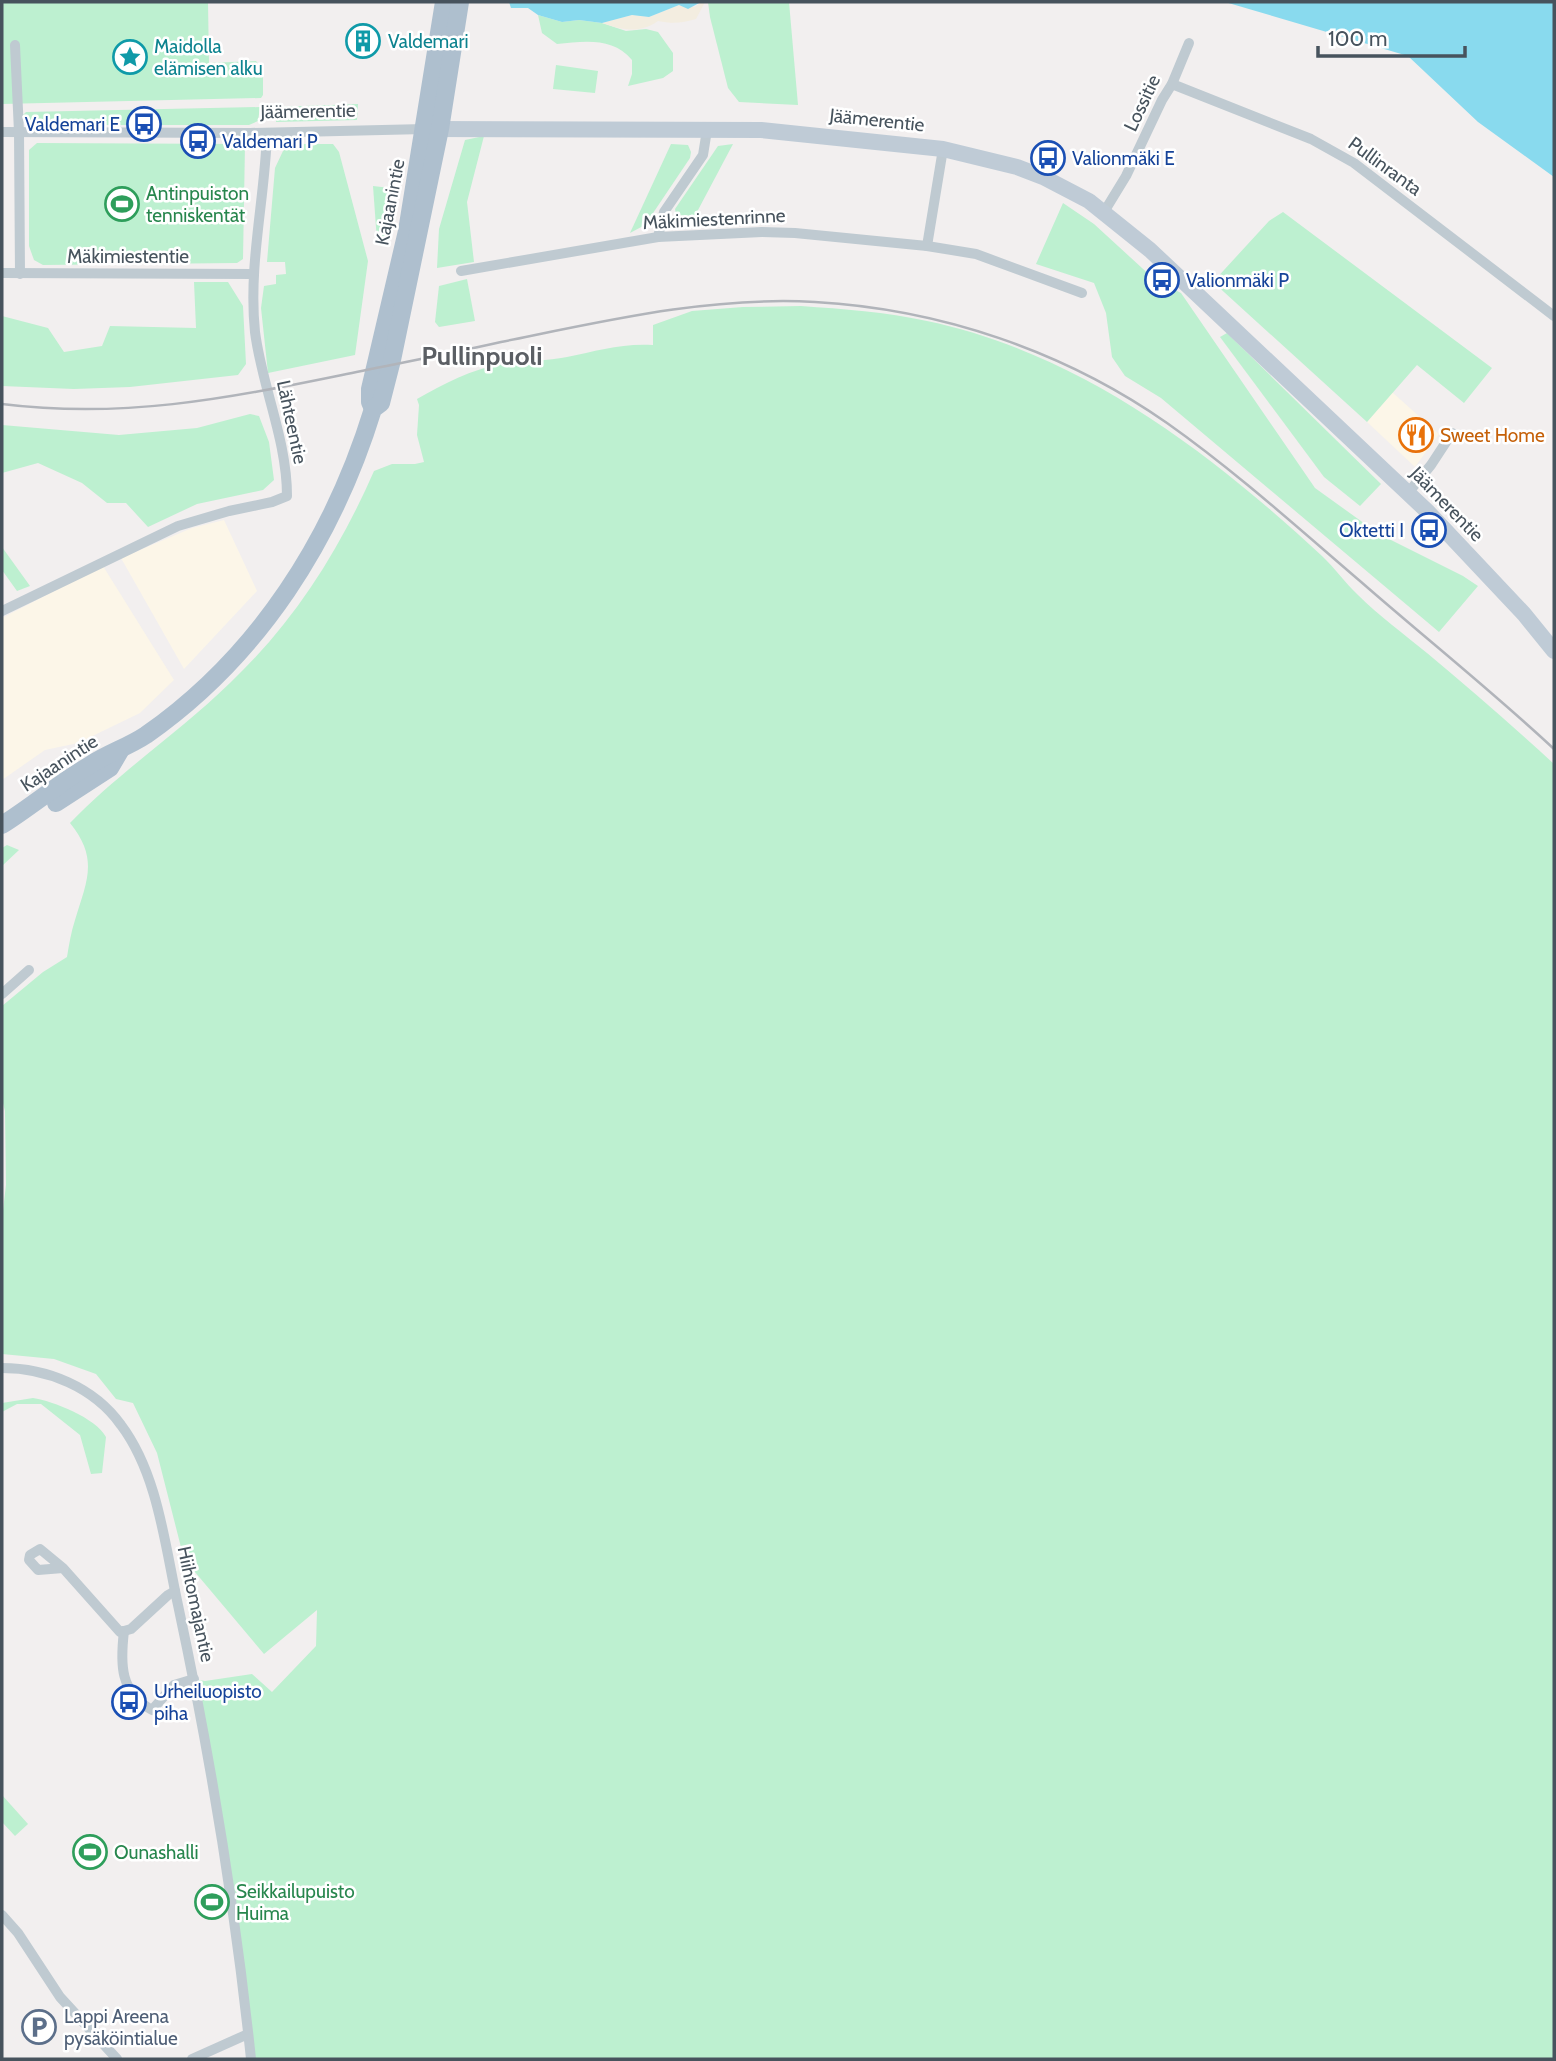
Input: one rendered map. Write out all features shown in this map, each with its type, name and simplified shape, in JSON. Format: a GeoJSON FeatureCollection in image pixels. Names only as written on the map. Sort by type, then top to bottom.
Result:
{"type":"FeatureCollection","features":[{"type":"Feature","properties":{"kind":"main road"},"geometry":{"type":"LineString","coordinates":[[120,751],[146,734],[240,652],[293,584],[349,479],[373,409],[381,403],[392,360],[433,129],[447,13],[460,2]]}},
{"type":"Feature","properties":{"kind":"main road","name":"Jäämerentie"},"geometry":{"type":"LineString","coordinates":[[433,129],[761,130],[943,149],[1017,167],[1043,177],[1089,201],[1150,250],[1408,493],[1524,614],[1554,651]]}},
{"type":"Feature","properties":{"kind":"main road","name":"Kajaanintie"},"geometry":{"type":"LineString","coordinates":[[2,825],[89,765],[120,751]]}},
{"type":"Feature","properties":{"kind":"main road","name":"Kajaanintie"},"geometry":{"type":"LineString","coordinates":[[2,838],[110,768],[120,751]]}},
{"type":"Feature","properties":{"kind":"street","name":"Lossitie"},"geometry":{"type":"LineString","coordinates":[[1104,212],[1126,176],[1172,84],[1189,43]]}},
{"type":"Feature","properties":{"kind":"street"},"geometry":{"type":"LineString","coordinates":[[15,45],[20,274]]}},
{"type":"Feature","properties":{"kind":"street","name":"Pullinranta"},"geometry":{"type":"LineString","coordinates":[[1172,84],[1333,150],[1554,316]]}},
{"type":"Feature","properties":{"kind":"street","name":"Jäämerentie"},"geometry":{"type":"LineString","coordinates":[[2,132],[267,133],[433,129]]}},
{"type":"Feature","properties":{"kind":"street"},"geometry":{"type":"LineString","coordinates":[[658,237],[664,212],[703,155],[707,130]]}},
{"type":"Feature","properties":{"kind":"street","name":"Lähteentie"},"geometry":{"type":"LineString","coordinates":[[2,611],[178,526],[287,496],[286,471],[255,332],[254,274],[267,133]]}},
{"type":"Feature","properties":{"kind":"street"},"geometry":{"type":"LineString","coordinates":[[928,246],[943,149]]}},
{"type":"Feature","properties":{"kind":"street","name":"Mäkimiestenrinne"},"geometry":{"type":"LineString","coordinates":[[461,271],[658,237],[795,233],[928,246],[976,254],[1082,293]]}},
{"type":"Feature","properties":{"kind":"street","name":"Mäkimiestentie"},"geometry":{"type":"LineString","coordinates":[[2,273],[254,274]]}},
{"type":"Feature","properties":{"kind":"street"},"geometry":{"type":"LineString","coordinates":[[1408,493],[1452,433]]}},
{"type":"Feature","properties":{"kind":"street"},"geometry":{"type":"LineString","coordinates":[[2,994],[29,970]]}},
{"type":"Feature","properties":{"kind":"street","name":"Hiihtomajantie"},"geometry":{"type":"LineString","coordinates":[[2,1368],[36,1370],[62,1379],[95,1397],[120,1423],[147,1470],[194,1679],[211,1769],[233,1906],[251,2059]]}},
{"type":"Feature","properties":{"kind":"street"},"geometry":{"type":"LineString","coordinates":[[63,1568],[120,1632],[131,1629],[175,1591]]}},
{"type":"Feature","properties":{"kind":"street"},"geometry":{"type":"LineString","coordinates":[[124,1632],[124,1677],[128,1690],[137,1701],[152,1710],[174,1685],[194,1679]]}},
{"type":"Feature","properties":{"kind":"street"},"geometry":{"type":"LineString","coordinates":[[2,1915],[18,1933],[60,1997],[117,2059]]}},
{"type":"Feature","properties":{"kind":"street"},"geometry":{"type":"LineString","coordinates":[[192,2059],[248,2034]]}},
{"type":"Feature","properties":{"kind":"shaded area"},"geometry":{"type":"Polygon","coordinates":[[[1392,392],[1439,434],[1415,467],[1367,422],[1392,392]]]}},
{"type":"Feature","properties":{"kind":"shaded area"},"geometry":{"type":"Polygon","coordinates":[[[224,520],[257,591],[184,669],[121,558],[192,528],[224,520]]]}},
{"type":"Feature","properties":{"kind":"shaded area"},"geometry":{"type":"Polygon","coordinates":[[[103,566],[174,680],[140,713],[78,743],[45,750],[2,780],[2,618],[103,566]]]}},
{"type":"Feature","properties":{"kind":"green space"},"geometry":{"type":"Polygon","coordinates":[[[2,2],[208,2],[209,63],[256,61],[263,70],[263,95],[261,98],[2,104],[2,2]]]}},
{"type":"Feature","properties":{"kind":"green space"},"geometry":{"type":"Polygon","coordinates":[[[708,2],[789,2],[798,105],[739,102],[728,88],[708,2]]]}},
{"type":"Feature","properties":{"kind":"green space"},"geometry":{"type":"Polygon","coordinates":[[[538,15],[562,22],[579,20],[602,23],[626,31],[646,29],[658,32],[673,53],[673,71],[663,78],[628,86],[632,74],[632,60],[624,53],[616,47],[598,42],[557,44],[542,33],[538,15]]]}},
{"type":"Feature","properties":{"kind":"green space"},"geometry":{"type":"Polygon","coordinates":[[[556,65],[598,71],[595,93],[553,89],[556,65]]]}},
{"type":"Feature","properties":{"kind":"green space"},"geometry":{"type":"Polygon","coordinates":[[[358,104],[357,120],[276,122],[277,107],[358,104]]]}},
{"type":"Feature","properties":{"kind":"green space"},"geometry":{"type":"Polygon","coordinates":[[[260,107],[258,121],[249,125],[40,125],[28,121],[23,115],[26,112],[260,107]]]}},
{"type":"Feature","properties":{"kind":"green space"},"geometry":{"type":"Polygon","coordinates":[[[484,136],[467,202],[474,262],[437,268],[439,229],[465,140],[484,136]]]}},
{"type":"Feature","properties":{"kind":"green space"},"geometry":{"type":"Polygon","coordinates":[[[37,143],[245,144],[243,259],[237,263],[43,265],[34,260],[29,246],[29,150],[37,143]]]}},
{"type":"Feature","properties":{"kind":"green space"},"geometry":{"type":"Polygon","coordinates":[[[292,144],[333,144],[339,152],[368,261],[355,355],[268,373],[261,308],[264,286],[276,284],[276,275],[286,274],[285,262],[267,262],[275,168],[283,151],[292,144]]]}},
{"type":"Feature","properties":{"kind":"green space"},"geometry":{"type":"Polygon","coordinates":[[[671,144],[688,145],[690,158],[645,225],[630,233],[671,144]]]}},
{"type":"Feature","properties":{"kind":"green space"},"geometry":{"type":"Polygon","coordinates":[[[733,144],[689,227],[681,225],[675,209],[718,146],[733,144]]]}},
{"type":"Feature","properties":{"kind":"green space"},"geometry":{"type":"Polygon","coordinates":[[[373,186],[390,188],[388,241],[384,246],[380,246],[377,241],[373,186]]]}},
{"type":"Feature","properties":{"kind":"green space"},"geometry":{"type":"Polygon","coordinates":[[[1063,203],[1094,224],[1154,279],[1181,293],[1315,488],[1379,534],[1478,586],[1439,632],[1161,398],[1125,376],[1112,357],[1106,313],[1094,283],[1036,264],[1063,203]]]}},
{"type":"Feature","properties":{"kind":"green space"},"geometry":{"type":"Polygon","coordinates":[[[1283,212],[1492,368],[1464,403],[1417,365],[1367,422],[1213,282],[1269,221],[1283,212]]]}},
{"type":"Feature","properties":{"kind":"green space"},"geometry":{"type":"Polygon","coordinates":[[[467,279],[475,321],[439,327],[435,322],[439,286],[467,279]]]}},
{"type":"Feature","properties":{"kind":"green space"},"geometry":{"type":"Polygon","coordinates":[[[194,282],[228,282],[243,306],[246,364],[238,375],[130,387],[74,389],[2,386],[2,316],[48,328],[64,352],[102,346],[110,326],[196,328],[194,282]]]}},
{"type":"Feature","properties":{"kind":"green space"},"geometry":{"type":"Polygon","coordinates":[[[801,306],[896,315],[983,336],[1038,357],[1090,382],[1140,412],[1188,444],[1279,517],[1322,556],[1374,610],[1554,764],[1554,2059],[251,2059],[194,1679],[205,1681],[252,1674],[272,1692],[316,1646],[317,1610],[264,1654],[184,1559],[157,1453],[133,1403],[116,1399],[96,1374],[54,1359],[2,1354],[2,1219],[6,1185],[2,1006],[43,972],[67,957],[88,870],[85,848],[70,823],[109,786],[231,682],[275,635],[330,557],[374,471],[392,464],[424,462],[417,435],[417,399],[458,378],[491,366],[559,358],[620,346],[653,345],[653,325],[692,311],[801,306]]]}},
{"type":"Feature","properties":{"kind":"green space"},"geometry":{"type":"Polygon","coordinates":[[[1227,333],[1381,484],[1360,506],[1324,477],[1220,337],[1227,333]]]}},
{"type":"Feature","properties":{"kind":"green space"},"geometry":{"type":"Polygon","coordinates":[[[250,414],[259,416],[269,442],[274,480],[263,490],[197,504],[148,527],[126,503],[107,503],[82,483],[38,463],[2,473],[2,425],[119,435],[197,428],[250,414]]]}},
{"type":"Feature","properties":{"kind":"green space"},"geometry":{"type":"Polygon","coordinates":[[[2,547],[30,586],[17,591],[2,570],[2,547]]]}},
{"type":"Feature","properties":{"kind":"green space"},"geometry":{"type":"Polygon","coordinates":[[[7,845],[19,850],[2,866],[2,848],[7,845]]]}},
{"type":"Feature","properties":{"kind":"green space"},"geometry":{"type":"Polygon","coordinates":[[[33,1398],[84,1417],[101,1430],[106,1437],[102,1473],[91,1474],[80,1435],[41,1404],[17,1404],[2,1412],[2,1403],[33,1398]]]}},
{"type":"Feature","properties":{"kind":"green space"},"geometry":{"type":"Polygon","coordinates":[[[2,1795],[28,1824],[15,1836],[2,1822],[2,1795]]]}},
{"type":"Feature","properties":{"kind":"sand"},"geometry":{"type":"Polygon","coordinates":[[[705,2],[696,19],[687,21],[658,21],[644,28],[631,30],[602,23],[632,15],[649,17],[679,5],[695,7],[705,2]]]}},
{"type":"Feature","properties":{"kind":"water"},"geometry":{"type":"Polygon","coordinates":[[[509,2],[701,2],[688,9],[679,5],[649,17],[632,15],[602,23],[579,20],[562,22],[538,15],[528,8],[511,8],[509,2]]]}},
{"type":"Feature","properties":{"kind":"water"},"geometry":{"type":"Polygon","coordinates":[[[1225,2],[1554,2],[1554,177],[1478,122],[1408,56],[1225,2]]]}},
{"type":"Feature","properties":{"kind":"railway"},"geometry":{"type":"LineString","coordinates":[[2,404],[89,409],[131,408],[214,399],[696,306],[775,301],[815,302],[862,306],[954,324],[1043,355],[1127,397],[1167,423],[1265,500],[1554,749]]}},
{"type":"Feature","properties":{"kind":"place","name":"Valdemari"},"geometry":{"type":"Point","coordinates":[363,41]}},
{"type":"Feature","properties":{"kind":"place","name":"Maidolla elämisen alku"},"geometry":{"type":"Point","coordinates":[130,57]}},
{"type":"Feature","properties":{"kind":"place","name":"Valdemari E"},"geometry":{"type":"Point","coordinates":[144,124]}},
{"type":"Feature","properties":{"kind":"place","name":"Valdemari P"},"geometry":{"type":"Point","coordinates":[198,141]}},
{"type":"Feature","properties":{"kind":"place","name":"Valionmäki E"},"geometry":{"type":"Point","coordinates":[1048,158]}},
{"type":"Feature","properties":{"kind":"place","name":"Antinpuiston tenniskentät"},"geometry":{"type":"Point","coordinates":[122,204]}},
{"type":"Feature","properties":{"kind":"place","name":"Valionmäki P"},"geometry":{"type":"Point","coordinates":[1162,280]}},
{"type":"Feature","properties":{"kind":"place","name":"Sweet Home"},"geometry":{"type":"Point","coordinates":[1416,435]}},
{"type":"Feature","properties":{"kind":"place","name":"Oktetti I"},"geometry":{"type":"Point","coordinates":[1429,530]}},
{"type":"Feature","properties":{"kind":"place","name":"Urheiluopisto piha"},"geometry":{"type":"Point","coordinates":[129,1702]}},
{"type":"Feature","properties":{"kind":"place","name":"Ounashalli"},"geometry":{"type":"Point","coordinates":[90,1852]}},
{"type":"Feature","properties":{"kind":"place","name":"Seikkailupuisto Huima"},"geometry":{"type":"Point","coordinates":[212,1902]}},
{"type":"Feature","properties":{"kind":"place","name":"Lappi Areena pysäköintialue"},"geometry":{"type":"Point","coordinates":[39,2027]}},
{"type":"Feature","properties":{"kind":"district","name":"Pullinpuoli"},"geometry":{"type":"Point","coordinates":[482,356]}}]}
